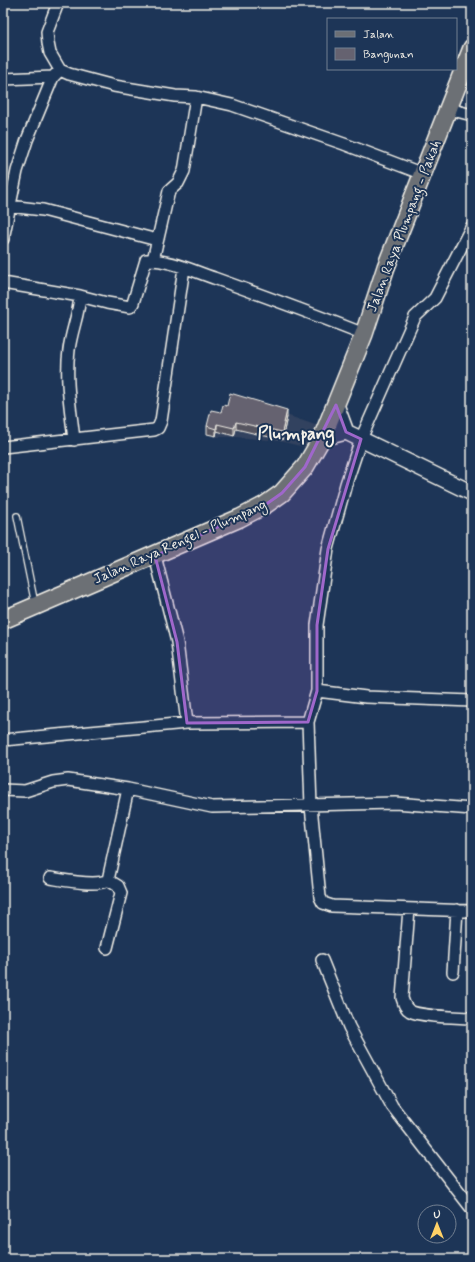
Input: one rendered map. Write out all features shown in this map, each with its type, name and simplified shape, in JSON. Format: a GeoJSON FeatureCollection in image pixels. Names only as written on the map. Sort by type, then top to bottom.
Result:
{"type":"FeatureCollection","features":[{"type":"Feature","properties":{"kind":"main road","name":"Jalan Raya Plumpang - Pakah"},"geometry":{"type":"LineString","coordinates":[[336,405],[364,334],[386,267],[472,48]]}},
{"type":"Feature","properties":{"kind":"main road","name":"Jalan Raya Rengel - Plumpang"},"geometry":{"type":"LineString","coordinates":[[3,620],[155,556],[240,518],[265,505],[282,493],[305,467],[322,438],[336,405]]}},
{"type":"Feature","properties":{"kind":"street"},"geometry":{"type":"LineString","coordinates":[[3,239],[17,171],[27,140],[57,73],[50,53],[47,32],[58,3]]}},
{"type":"Feature","properties":{"kind":"street"},"geometry":{"type":"LineString","coordinates":[[3,79],[57,73],[69,74],[114,86],[175,96],[196,97],[232,105],[344,144],[423,174]]}},
{"type":"Feature","properties":{"kind":"street"},"geometry":{"type":"LineString","coordinates":[[153,260],[169,191],[178,182],[184,171],[196,97]]}},
{"type":"Feature","properties":{"kind":"street"},"geometry":{"type":"LineString","coordinates":[[449,109],[472,115]]}},
{"type":"Feature","properties":{"kind":"street"},"geometry":{"type":"LineString","coordinates":[[9,206],[43,210],[157,240]]}},
{"type":"Feature","properties":{"kind":"street"},"geometry":{"type":"LineString","coordinates":[[472,226],[435,298],[415,317],[361,439],[346,484],[328,549],[317,625],[317,691],[308,722],[311,806],[320,897],[323,903],[332,906],[409,910],[472,911]]}},
{"type":"Feature","properties":{"kind":"street"},"geometry":{"type":"LineString","coordinates":[[3,283],[80,296],[130,307],[133,303],[145,261],[153,260],[184,268],[292,305],[364,334]]}},
{"type":"Feature","properties":{"kind":"street"},"geometry":{"type":"LineString","coordinates":[[3,447],[74,440],[154,430],[158,428],[161,421],[184,268]]}},
{"type":"Feature","properties":{"kind":"street"},"geometry":{"type":"LineString","coordinates":[[74,440],[68,378],[69,350],[80,305],[80,296]]}},
{"type":"Feature","properties":{"kind":"street"},"geometry":{"type":"LineString","coordinates":[[336,405],[346,432]]}},
{"type":"Feature","properties":{"kind":"street"},"geometry":{"type":"LineString","coordinates":[[322,438],[346,432],[472,493]]}},
{"type":"Feature","properties":{"kind":"street"},"geometry":{"type":"LineString","coordinates":[[155,556],[177,642],[186,723]]}},
{"type":"Feature","properties":{"kind":"street"},"geometry":{"type":"LineString","coordinates":[[317,691],[366,697],[472,701]]}},
{"type":"Feature","properties":{"kind":"street"},"geometry":{"type":"LineString","coordinates":[[3,740],[186,723],[308,722]]}},
{"type":"Feature","properties":{"kind":"street"},"geometry":{"type":"LineString","coordinates":[[3,790],[25,791],[53,782],[68,780],[128,789],[212,807],[395,803],[472,809]]}},
{"type":"Feature","properties":{"kind":"street"},"geometry":{"type":"LineString","coordinates":[[50,878],[91,883],[104,883],[108,880],[128,789]]}},
{"type":"Feature","properties":{"kind":"street"},"geometry":{"type":"LineString","coordinates":[[107,948],[122,894],[118,886],[108,880]]}},
{"type":"Feature","properties":{"kind":"street"},"geometry":{"type":"LineString","coordinates":[[409,910],[402,998],[405,1007],[410,1011],[419,1014],[472,1018]]}},
{"type":"Feature","properties":{"kind":"street"},"geometry":{"type":"LineString","coordinates":[[453,972],[457,910]]}},
{"type":"Feature","properties":{"kind":"street"},"geometry":{"type":"LineString","coordinates":[[322,960],[349,1027],[392,1106],[472,1210]]}},
{"type":"Feature","properties":{"kind":"lane"},"geometry":{"type":"LineString","coordinates":[[17,516],[35,606]]}},
{"type":"Feature","properties":{"kind":"highlighted area"},"geometry":{"type":"Polygon","coordinates":[[[336,405],[346,432],[361,439],[328,549],[317,625],[317,691],[308,722],[187,723],[177,642],[155,556],[265,505],[282,493],[305,467],[336,405]]]}},
{"type":"Feature","properties":{"kind":"shaded area"},"geometry":{"type":"Polygon","coordinates":[[[263,407],[318,426],[308,448],[280,441],[236,437],[216,437],[222,410],[263,407]]]}},
{"type":"Feature","properties":{"kind":"building"},"geometry":{"type":"Polygon","coordinates":[[[230,393],[287,410],[282,432],[236,422],[234,428],[217,424],[216,429],[207,426],[211,410],[221,412],[223,405],[227,406],[230,393]]]}},
{"type":"Feature","properties":{"kind":"district","name":"Plumpang"},"geometry":{"type":"Point","coordinates":[296,434]}}]}
